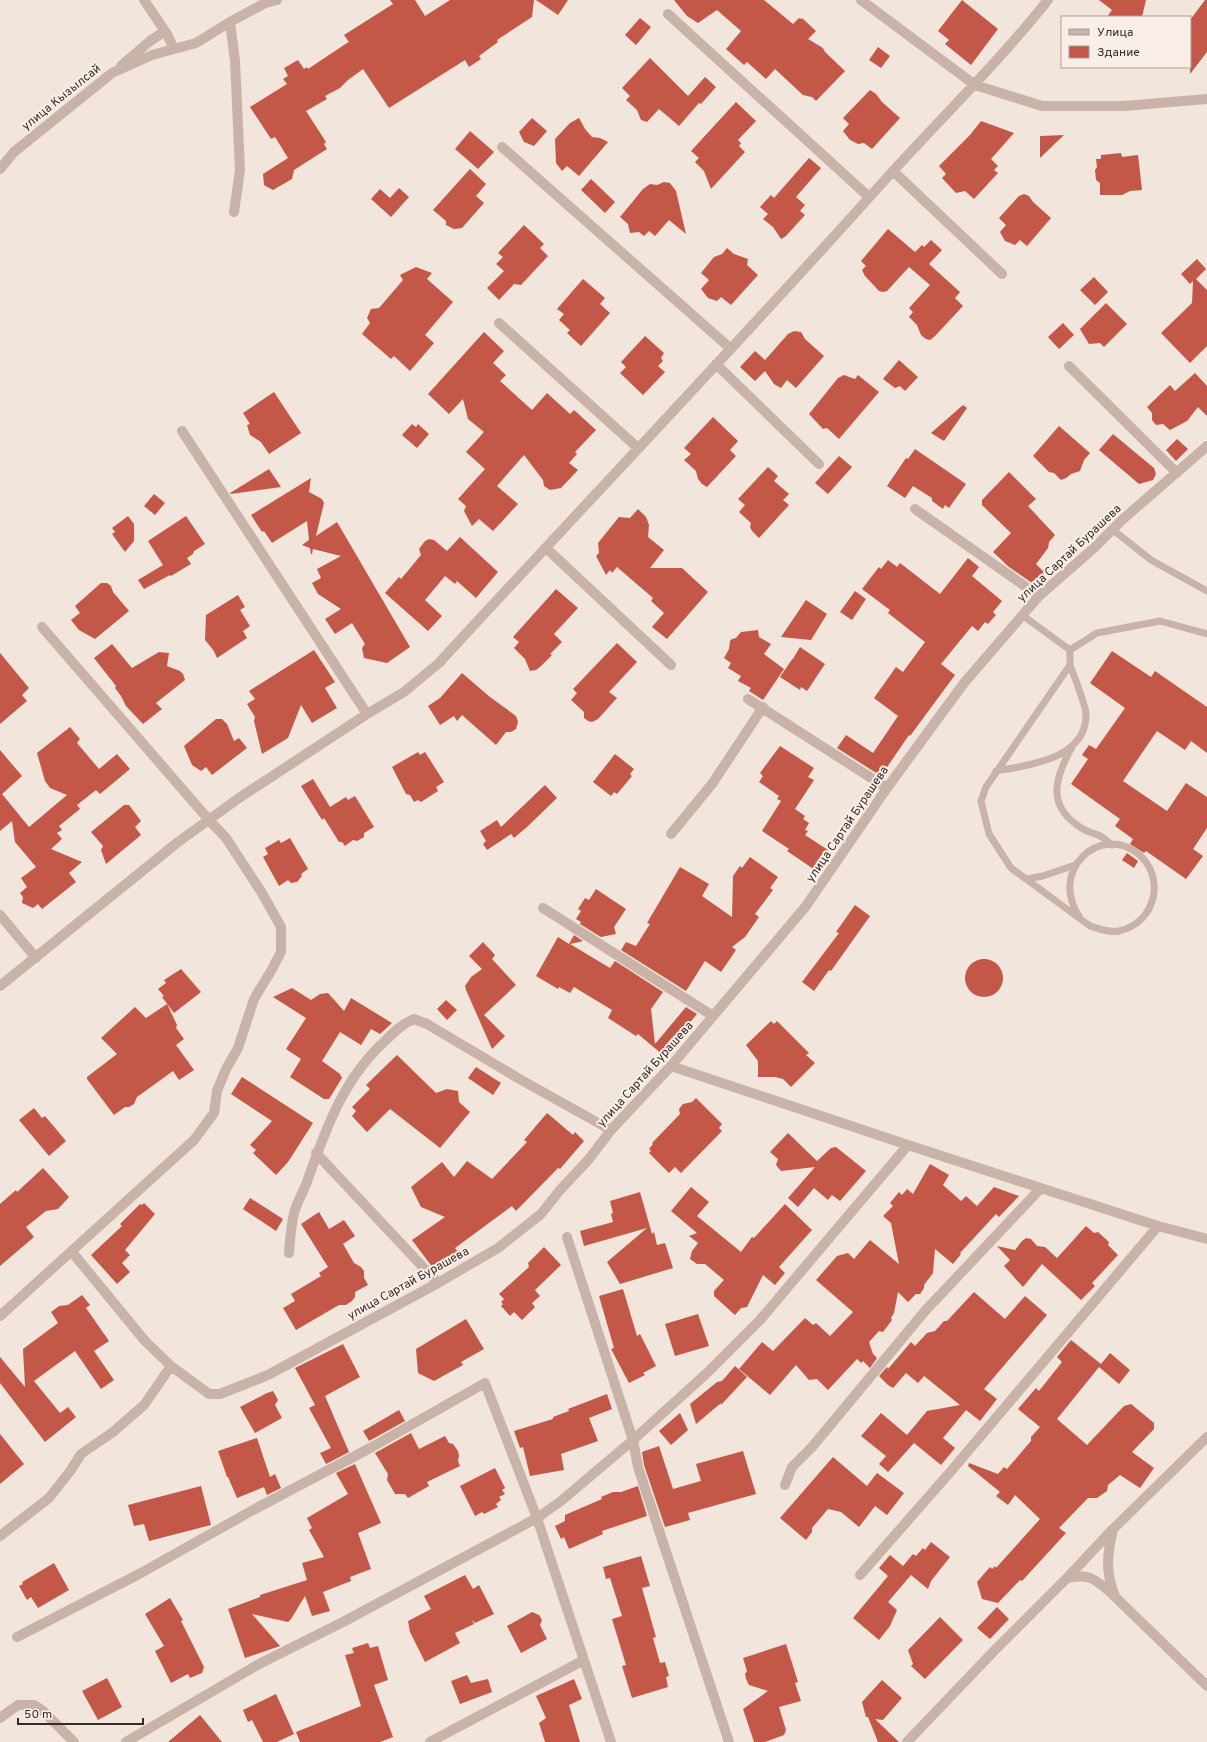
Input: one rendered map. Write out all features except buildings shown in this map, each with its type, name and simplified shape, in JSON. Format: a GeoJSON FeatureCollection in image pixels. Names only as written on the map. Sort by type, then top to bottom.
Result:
{"type":"FeatureCollection","features":[{"type":"Feature","properties":{"kind":"street"},"geometry":{"type":"LineString","coordinates":[[144,0],[165,31],[174,49]]}},
{"type":"Feature","properties":{"kind":"street","name":"улица Кызылсай"},"geometry":{"type":"LineString","coordinates":[[0,169],[14,152],[114,72],[152,55],[196,43],[230,22],[265,4],[277,0]]}},
{"type":"Feature","properties":{"kind":"street"},"geometry":{"type":"LineString","coordinates":[[861,0],[975,85],[1042,106],[1124,106],[1207,99]]}},
{"type":"Feature","properties":{"kind":"street"},"geometry":{"type":"LineString","coordinates":[[0,986],[178,842],[208,820],[367,714],[404,692],[439,663],[975,85],[1048,0]]}},
{"type":"Feature","properties":{"kind":"street"},"geometry":{"type":"LineString","coordinates":[[668,14],[870,197]]}},
{"type":"Feature","properties":{"kind":"street"},"geometry":{"type":"LineString","coordinates":[[230,22],[235,61],[240,170],[234,212]]}},
{"type":"Feature","properties":{"kind":"street"},"geometry":{"type":"LineString","coordinates":[[114,72],[150,41],[165,31]]}},
{"type":"Feature","properties":{"kind":"street"},"geometry":{"type":"LineString","coordinates":[[502,147],[730,348]]}},
{"type":"Feature","properties":{"kind":"street"},"geometry":{"type":"LineString","coordinates":[[893,172],[1002,274]]}},
{"type":"Feature","properties":{"kind":"street"},"geometry":{"type":"LineString","coordinates":[[499,323],[638,448]]}},
{"type":"Feature","properties":{"kind":"street"},"geometry":{"type":"LineString","coordinates":[[716,364],[819,464]]}},
{"type":"Feature","properties":{"kind":"street"},"geometry":{"type":"LineString","coordinates":[[1069,366],[1177,473]]}},
{"type":"Feature","properties":{"kind":"street"},"geometry":{"type":"LineString","coordinates":[[182,431],[367,714]]}},
{"type":"Feature","properties":{"kind":"street","name":"улица Сартай Бурашева"},"geometry":{"type":"LineString","coordinates":[[72,1252],[145,1341],[171,1366],[210,1394],[220,1394],[268,1375],[438,1283],[498,1248],[541,1214],[612,1130],[671,1066],[806,906],[887,788],[964,683],[1022,615],[1039,596],[1207,446]]}},
{"type":"Feature","properties":{"kind":"street"},"geometry":{"type":"LineString","coordinates":[[915,509],[1039,596]]}},
{"type":"Feature","properties":{"kind":"street"},"geometry":{"type":"LineString","coordinates":[[546,548],[671,665]]}},
{"type":"Feature","properties":{"kind":"street"},"geometry":{"type":"LineString","coordinates":[[0,1316],[158,1175],[194,1140],[205,1127],[214,1113],[217,1091],[226,1069],[238,1048],[254,999],[281,952],[281,927],[262,893],[226,838],[208,820],[42,627]]}},
{"type":"Feature","properties":{"kind":"street"},"geometry":{"type":"LineString","coordinates":[[748,699],[763,707],[887,788]]}},
{"type":"Feature","properties":{"kind":"street"},"geometry":{"type":"LineString","coordinates":[[671,834],[712,784],[763,707]]}},
{"type":"Feature","properties":{"kind":"street"},"geometry":{"type":"LineString","coordinates":[[543,908],[713,1016]]}},
{"type":"Feature","properties":{"kind":"street"},"geometry":{"type":"LineString","coordinates":[[0,915],[36,958]]}},
{"type":"Feature","properties":{"kind":"street"},"geometry":{"type":"LineString","coordinates":[[289,1252],[294,1213],[316,1153],[336,1106],[350,1080],[376,1049],[404,1023],[414,1019],[427,1024],[522,1081],[612,1130]]}},
{"type":"Feature","properties":{"kind":"street"},"geometry":{"type":"LineString","coordinates":[[671,1066],[1158,1226],[1207,1239]]}},
{"type":"Feature","properties":{"kind":"street"},"geometry":{"type":"LineString","coordinates":[[126,1742],[259,1664],[343,1622],[537,1518],[561,1501],[633,1440],[707,1374],[760,1320],[908,1145]]}},
{"type":"Feature","properties":{"kind":"street"},"geometry":{"type":"LineString","coordinates":[[316,1153],[438,1283]]}},
{"type":"Feature","properties":{"kind":"street"},"geometry":{"type":"LineString","coordinates":[[785,1485],[792,1467],[812,1447],[925,1311],[1041,1188]]}},
{"type":"Feature","properties":{"kind":"street"},"geometry":{"type":"LineString","coordinates":[[860,1575],[952,1470],[1158,1226]]}},
{"type":"Feature","properties":{"kind":"street"},"geometry":{"type":"LineString","coordinates":[[567,1237],[633,1440],[638,1467],[729,1742]]}},
{"type":"Feature","properties":{"kind":"street"},"geometry":{"type":"LineString","coordinates":[[0,1536],[49,1498],[71,1470],[81,1454],[113,1432],[144,1405],[171,1366]]}},
{"type":"Feature","properties":{"kind":"street"},"geometry":{"type":"LineString","coordinates":[[17,1638],[141,1573],[253,1510],[372,1447],[484,1383],[537,1518],[611,1742]]}},
{"type":"Feature","properties":{"kind":"street"},"geometry":{"type":"LineString","coordinates":[[907,1742],[1113,1529],[1207,1437]]}},
{"type":"Feature","properties":{"kind":"street"},"geometry":{"type":"LineString","coordinates":[[1113,1529],[1108,1569],[1109,1581],[1117,1599]]}},
{"type":"Feature","properties":{"kind":"street"},"geometry":{"type":"LineString","coordinates":[[1067,1578],[1078,1576],[1093,1578],[1206,1682]]}},
{"type":"Feature","properties":{"kind":"street"},"geometry":{"type":"LineString","coordinates":[[430,1742],[584,1660]]}},
{"type":"Feature","properties":{"kind":"street"},"geometry":{"type":"LineString","coordinates":[[0,1718],[18,1705],[34,1705],[43,1711],[74,1742]]}},
{"type":"Feature","properties":{"kind":"lane"},"geometry":{"type":"LineString","coordinates":[[1112,530],[1150,560],[1207,591]]}},
{"type":"Feature","properties":{"kind":"lane"},"geometry":{"type":"LineString","coordinates":[[1022,615],[1070,650]]}},
{"type":"Feature","properties":{"kind":"lane"},"geometry":{"type":"LineString","coordinates":[[1070,650],[1097,633],[1160,621],[1207,634]]}},
{"type":"Feature","properties":{"kind":"lane"},"geometry":{"type":"LineString","coordinates":[[1070,650],[1070,665],[1086,714],[1084,731],[1072,747],[1057,784],[1056,794],[1058,804],[1066,816],[1083,829],[1100,836],[1112,845]]}},
{"type":"Feature","properties":{"kind":"lane"},"geometry":{"type":"LineString","coordinates":[[1070,665],[996,771],[986,787],[981,801],[988,834],[1011,868],[1079,916],[1090,926],[1104,931],[1118,931],[1132,927],[1144,918],[1152,906],[1155,891],[1154,876],[1147,863],[1137,853],[1123,847],[1112,845],[1101,846],[1082,856],[1075,865],[1068,886],[1072,907],[1079,916]]}},
{"type":"Feature","properties":{"kind":"lane"},"geometry":{"type":"LineString","coordinates":[[996,771],[1029,765],[1056,756],[1072,747]]}},
{"type":"Feature","properties":{"kind":"lane"},"geometry":{"type":"LineString","coordinates":[[1026,879],[1043,876],[1075,865]]}}]}
